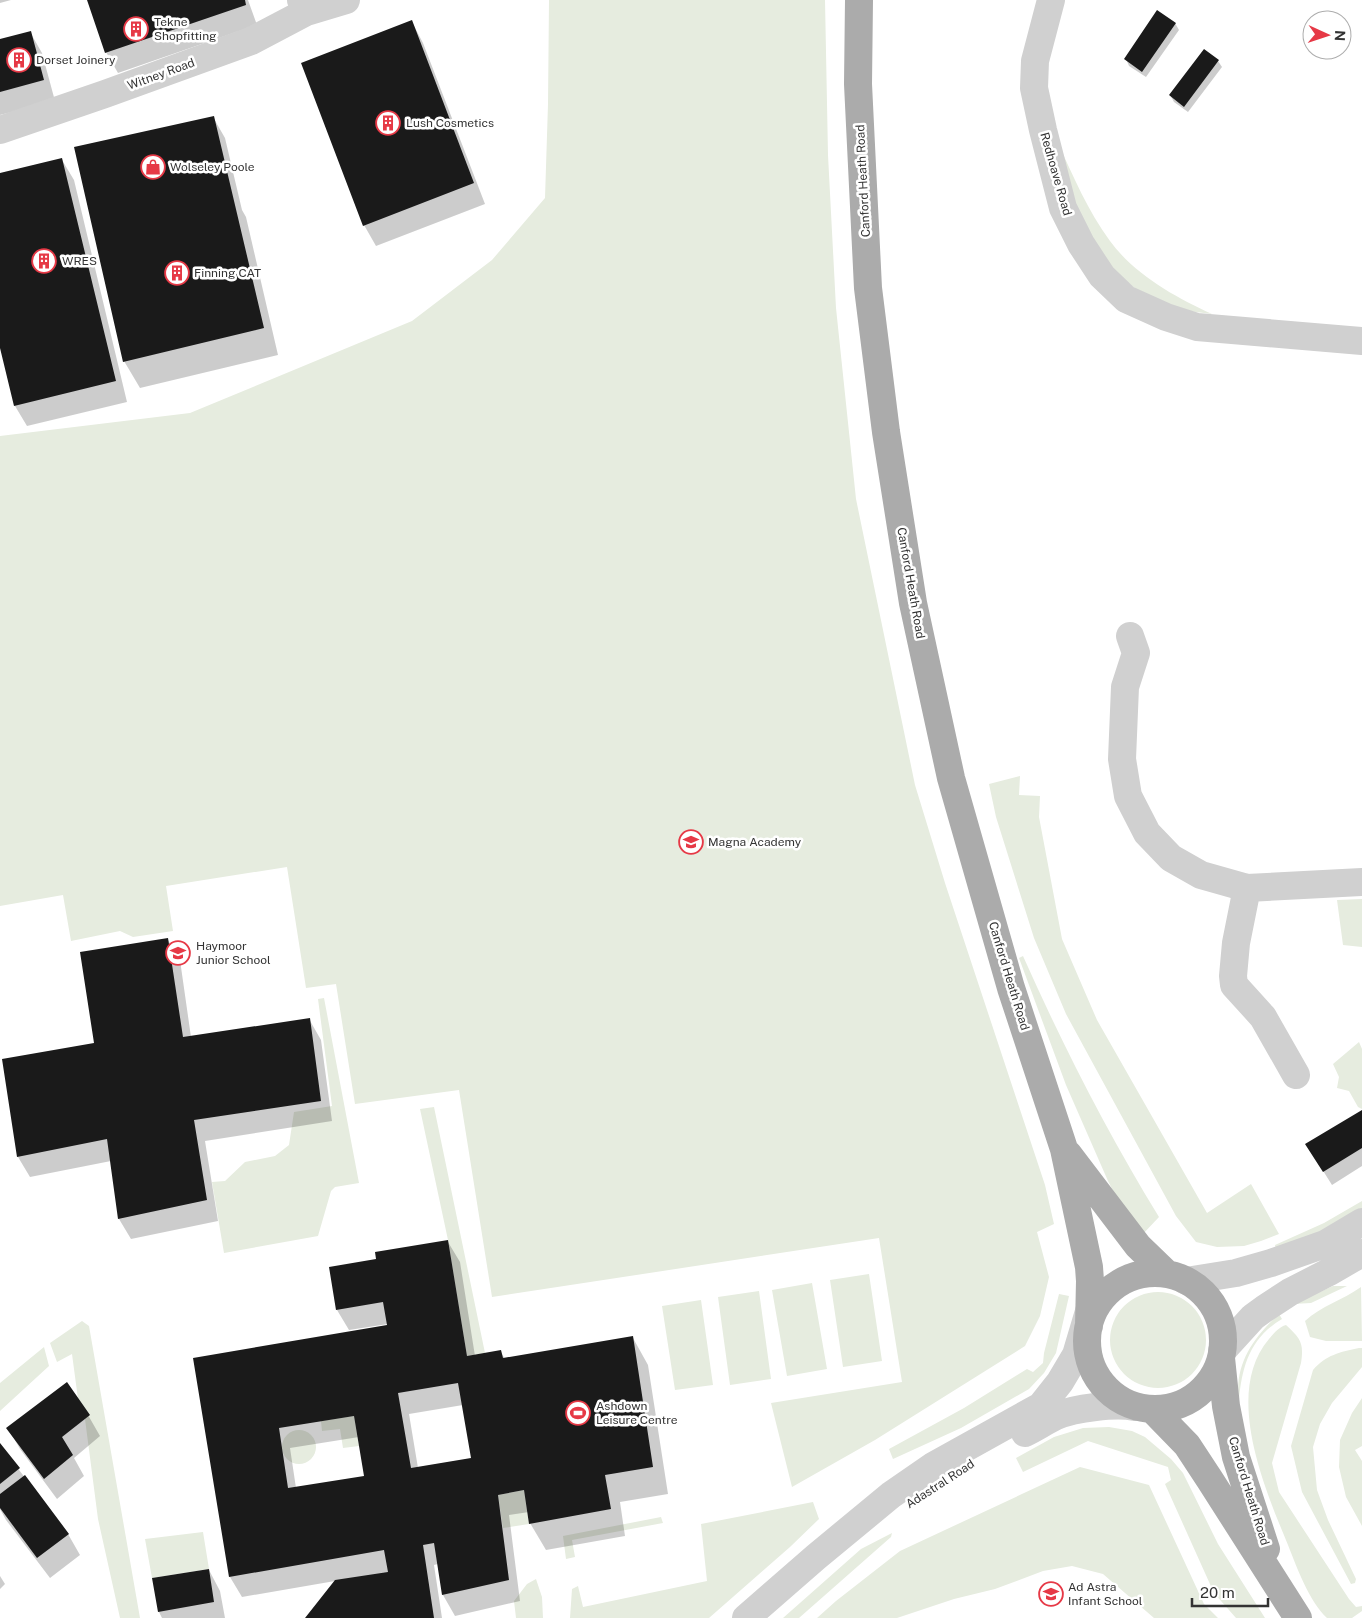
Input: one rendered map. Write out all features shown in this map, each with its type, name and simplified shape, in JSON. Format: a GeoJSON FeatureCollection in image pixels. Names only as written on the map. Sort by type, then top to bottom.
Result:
{"type":"FeatureCollection","features":[{"type":"Feature","properties":{"kind":"main road","name":"Canford Heath Road"},"geometry":{"type":"LineString","coordinates":[[859,0],[858,84],[868,288],[886,432],[913,604],[951,778],[1011,988],[1064,1149],[1088,1267],[1090,1281],[1089,1317]]}},
{"type":"Feature","properties":{"kind":"main road","name":"Canford Heath Road"},"geometry":{"type":"LineString","coordinates":[[1064,1149],[1138,1246],[1176,1277]]}},
{"type":"Feature","properties":{"kind":"main road"},"geometry":{"type":"LineString","coordinates":[[1154,1273],[1176,1277],[1196,1287],[1205,1295],[1216,1310],[1223,1333],[1222,1355],[1217,1371],[1210,1382],[1196,1396],[1172,1408],[1143,1408],[1116,1398],[1105,1388],[1096,1375],[1090,1361],[1087,1344],[1089,1317],[1103,1298],[1118,1284],[1129,1278],[1154,1273]]}},
{"type":"Feature","properties":{"kind":"main road","name":"Canford Heath Road"},"geometry":{"type":"LineString","coordinates":[[1222,1355],[1226,1406],[1236,1458],[1281,1593]]}},
{"type":"Feature","properties":{"kind":"main road","name":"Canford Heath Road"},"geometry":{"type":"LineString","coordinates":[[1143,1408],[1187,1446],[1298,1618]]}},
{"type":"Feature","properties":{"kind":"street","name":"Witney Road"},"geometry":{"type":"LineString","coordinates":[[0,130],[251,41],[303,6],[346,0]]}},
{"type":"Feature","properties":{"kind":"street","name":"Redhoave Road"},"geometry":{"type":"LineString","coordinates":[[1051,0],[1035,62],[1034,88],[1063,208],[1081,244],[1102,276],[1126,299],[1166,318],[1197,327],[1362,340]]}},
{"type":"Feature","properties":{"kind":"street"},"geometry":{"type":"LineString","coordinates":[[1130,636],[1136,653],[1125,687],[1122,759],[1128,796],[1147,832],[1171,858],[1201,875],[1247,888],[1362,882]]}},
{"type":"Feature","properties":{"kind":"street"},"geometry":{"type":"LineString","coordinates":[[1247,888],[1236,943],[1234,985],[1263,1017],[1296,1076]]}},
{"type":"Feature","properties":{"kind":"street"},"geometry":{"type":"LineString","coordinates":[[1176,1277],[1236,1273],[1271,1263],[1324,1244],[1362,1222]]}},
{"type":"Feature","properties":{"kind":"street"},"geometry":{"type":"LineString","coordinates":[[1222,1355],[1253,1317],[1290,1292],[1362,1253]]}},
{"type":"Feature","properties":{"kind":"street"},"geometry":{"type":"LineString","coordinates":[[1041,1406],[1060,1382],[1076,1355],[1089,1317]]}},
{"type":"Feature","properties":{"kind":"street"},"geometry":{"type":"LineString","coordinates":[[746,1618],[891,1495],[933,1466],[1041,1406],[1070,1387],[1082,1374],[1090,1361]]}},
{"type":"Feature","properties":{"kind":"street","name":"Adastral Road"},"geometry":{"type":"LineString","coordinates":[[773,1618],[811,1581],[900,1510],[988,1453],[1058,1416],[1097,1407],[1124,1405],[1143,1408]]}},
{"type":"Feature","properties":{"kind":"shaded area","name":"Magna Academy"},"geometry":{"type":"Polygon","coordinates":[[[549,0],[825,0],[828,155],[836,308],[856,499],[915,785],[945,883],[1045,1185],[1054,1224],[1037,1232],[1049,1277],[1040,1316],[1025,1346],[875,1440],[792,1487],[771,1403],[902,1382],[879,1238],[492,1297],[459,1090],[355,1104],[336,984],[306,988],[287,867],[166,886],[173,931],[133,937],[120,931],[71,941],[63,895],[0,906],[0,436],[190,413],[412,321],[492,260],[545,198],[549,0]]]}},
{"type":"Feature","properties":{"kind":"shaded area"},"geometry":{"type":"Polygon","coordinates":[[[1058,143],[1088,206],[1102,230],[1120,253],[1156,284],[1212,314],[1188,311],[1145,296],[1104,264],[1085,228],[1070,189],[1058,143]]]}},
{"type":"Feature","properties":{"kind":"shaded area"},"geometry":{"type":"Polygon","coordinates":[[[1020,776],[1019,795],[1040,796],[1039,817],[1062,939],[1097,1020],[1207,1213],[1251,1184],[1279,1234],[1244,1246],[1217,1247],[1196,1242],[1176,1216],[1066,1014],[1034,938],[996,817],[989,784],[1020,776]]]}},
{"type":"Feature","properties":{"kind":"shaded area"},"geometry":{"type":"Polygon","coordinates":[[[1362,899],[1362,947],[1343,945],[1337,900],[1362,899]]]}},
{"type":"Feature","properties":{"kind":"shaded area"},"geometry":{"type":"Polygon","coordinates":[[[1023,956],[1087,1089],[1159,1217],[1142,1235],[1127,1218],[1108,1181],[1066,1085],[1019,958],[1023,956]]]}},
{"type":"Feature","properties":{"kind":"shaded area"},"geometry":{"type":"Polygon","coordinates":[[[324,998],[359,1183],[335,1187],[331,1191],[318,1236],[224,1253],[212,1182],[225,1181],[245,1162],[275,1156],[289,1145],[294,1112],[332,1106],[318,999],[324,998]]]}},
{"type":"Feature","properties":{"kind":"shaded area"},"geometry":{"type":"Polygon","coordinates":[[[1359,1042],[1362,1049],[1362,1109],[1358,1107],[1349,1091],[1337,1088],[1339,1077],[1333,1064],[1359,1042]]]}},
{"type":"Feature","properties":{"kind":"shaded area"},"geometry":{"type":"Polygon","coordinates":[[[434,1107],[485,1353],[467,1356],[448,1240],[420,1109],[434,1107]]]}},
{"type":"Feature","properties":{"kind":"shaded area"},"geometry":{"type":"Polygon","coordinates":[[[1362,1201],[1362,1211],[1329,1229],[1276,1251],[1275,1245],[1324,1223],[1362,1201]]]}},
{"type":"Feature","properties":{"kind":"shaded area"},"geometry":{"type":"Polygon","coordinates":[[[869,1274],[882,1361],[843,1367],[830,1280],[869,1274]]]}},
{"type":"Feature","properties":{"kind":"shaded area"},"geometry":{"type":"Polygon","coordinates":[[[812,1283],[827,1369],[787,1376],[772,1290],[812,1283]]]}},
{"type":"Feature","properties":{"kind":"shaded area"},"geometry":{"type":"Polygon","coordinates":[[[1333,1286],[1347,1286],[1311,1303],[1293,1304],[1333,1286]]]}},
{"type":"Feature","properties":{"kind":"shaded area"},"geometry":{"type":"Polygon","coordinates":[[[1361,1287],[1362,1341],[1326,1341],[1310,1337],[1305,1321],[1318,1311],[1361,1287]]]}},
{"type":"Feature","properties":{"kind":"shaded area"},"geometry":{"type":"Polygon","coordinates":[[[759,1291],[771,1379],[730,1385],[718,1297],[759,1291]]]}},
{"type":"Feature","properties":{"kind":"shaded area"},"geometry":{"type":"Polygon","coordinates":[[[1158,1292],[1176,1296],[1192,1306],[1202,1322],[1206,1340],[1202,1358],[1192,1374],[1176,1384],[1158,1388],[1140,1384],[1124,1374],[1114,1358],[1110,1340],[1114,1322],[1124,1306],[1140,1296],[1158,1292]]]}},
{"type":"Feature","properties":{"kind":"shaded area"},"geometry":{"type":"Polygon","coordinates":[[[1059,1294],[1069,1296],[1056,1353],[1044,1373],[1029,1389],[961,1428],[893,1459],[889,1449],[964,1408],[1027,1369],[1033,1372],[1043,1363],[1059,1294]]]}},
{"type":"Feature","properties":{"kind":"shaded area"},"geometry":{"type":"Polygon","coordinates":[[[701,1300],[713,1385],[675,1390],[662,1306],[701,1300]]]}},
{"type":"Feature","properties":{"kind":"shaded area"},"geometry":{"type":"Polygon","coordinates":[[[1279,1314],[1282,1319],[1262,1335],[1245,1364],[1239,1400],[1238,1387],[1240,1375],[1248,1352],[1262,1332],[1279,1314]]]}},
{"type":"Feature","properties":{"kind":"shaded area"},"geometry":{"type":"Polygon","coordinates":[[[82,1321],[89,1326],[140,1618],[120,1618],[98,1519],[85,1419],[78,1399],[72,1354],[57,1362],[50,1343],[82,1321]]]}},
{"type":"Feature","properties":{"kind":"shaded area"},"geometry":{"type":"Polygon","coordinates":[[[1286,1325],[1300,1342],[1302,1356],[1272,1463],[1279,1492],[1349,1599],[1356,1607],[1362,1606],[1362,1611],[1352,1618],[1327,1618],[1309,1593],[1295,1564],[1269,1497],[1253,1441],[1249,1413],[1249,1386],[1256,1361],[1269,1339],[1286,1325]]]}},
{"type":"Feature","properties":{"kind":"shaded area"},"geometry":{"type":"Polygon","coordinates":[[[44,1347],[49,1366],[0,1411],[0,1383],[44,1347]]]}},
{"type":"Feature","properties":{"kind":"shaded area"},"geometry":{"type":"Polygon","coordinates":[[[1362,1348],[1362,1367],[1332,1403],[1320,1424],[1313,1447],[1317,1490],[1328,1520],[1356,1579],[1355,1583],[1351,1584],[1302,1492],[1291,1446],[1313,1370],[1323,1361],[1334,1355],[1362,1348]]]}},
{"type":"Feature","properties":{"kind":"shaded area"},"geometry":{"type":"Polygon","coordinates":[[[1362,1398],[1362,1446],[1355,1450],[1362,1461],[1362,1526],[1346,1497],[1339,1467],[1340,1440],[1352,1413],[1362,1398]]]}},
{"type":"Feature","properties":{"kind":"shaded area"},"geometry":{"type":"Polygon","coordinates":[[[354,1416],[359,1446],[343,1448],[340,1429],[322,1431],[321,1421],[354,1416]]]}},
{"type":"Feature","properties":{"kind":"shaded area"},"geometry":{"type":"Polygon","coordinates":[[[1109,1427],[1132,1431],[1145,1437],[1171,1459],[1183,1473],[1218,1544],[1265,1618],[1236,1618],[1214,1593],[1165,1484],[1171,1480],[1168,1467],[1088,1441],[1023,1472],[1016,1458],[1054,1437],[1083,1428],[1109,1427]]]}},
{"type":"Feature","properties":{"kind":"shaded area"},"geometry":{"type":"Polygon","coordinates":[[[299,1430],[306,1431],[311,1435],[315,1440],[315,1454],[311,1459],[306,1463],[299,1464],[292,1463],[287,1459],[283,1454],[282,1447],[283,1440],[287,1435],[292,1431],[299,1430]]]}},
{"type":"Feature","properties":{"kind":"shaded area"},"geometry":{"type":"Polygon","coordinates":[[[1080,1467],[1149,1485],[1204,1604],[1218,1618],[1154,1618],[1103,1574],[1072,1566],[1043,1571],[995,1589],[954,1599],[897,1618],[817,1618],[900,1551],[1080,1467]]]}},
{"type":"Feature","properties":{"kind":"shaded area"},"geometry":{"type":"Polygon","coordinates":[[[524,1490],[529,1524],[503,1528],[498,1495],[524,1490]]]}},
{"type":"Feature","properties":{"kind":"shaded area"},"geometry":{"type":"Polygon","coordinates":[[[813,1502],[819,1519],[709,1618],[570,1618],[572,1589],[578,1586],[583,1607],[707,1581],[701,1524],[813,1502]]]}},
{"type":"Feature","properties":{"kind":"shaded area"},"geometry":{"type":"Polygon","coordinates":[[[661,1517],[663,1523],[572,1540],[575,1557],[566,1559],[563,1536],[661,1517]]]}},
{"type":"Feature","properties":{"kind":"shaded area"},"geometry":{"type":"Polygon","coordinates":[[[203,1532],[209,1569],[152,1578],[145,1539],[203,1532]]]}},
{"type":"Feature","properties":{"kind":"shaded area"},"geometry":{"type":"Polygon","coordinates":[[[892,1533],[891,1537],[799,1618],[783,1618],[861,1549],[892,1533]]]}},
{"type":"Feature","properties":{"kind":"shaded area"},"geometry":{"type":"Polygon","coordinates":[[[536,1579],[542,1597],[543,1618],[516,1618],[514,1601],[527,1584],[536,1579]]]}},
{"type":"Feature","properties":{"kind":"building","name":"Tekne Shopfitting"},"geometry":{"type":"Polygon","coordinates":[[[87,0],[245,0],[246,5],[105,53],[87,0]]]}},
{"type":"Feature","properties":{"kind":"building"},"geometry":{"type":"Polygon","coordinates":[[[1157,10],[1176,23],[1142,72],[1124,59],[1157,10]]]}},
{"type":"Feature","properties":{"kind":"building","name":"Lush Cosmetics"},"geometry":{"type":"Polygon","coordinates":[[[412,20],[474,183],[363,226],[301,63],[412,20]]]}},
{"type":"Feature","properties":{"kind":"building","name":"Dorset Joinery"},"geometry":{"type":"Polygon","coordinates":[[[31,31],[44,80],[0,92],[0,39],[31,31]]]}},
{"type":"Feature","properties":{"kind":"building"},"geometry":{"type":"Polygon","coordinates":[[[1204,49],[1219,60],[1184,107],[1169,95],[1204,49]]]}},
{"type":"Feature","properties":{"kind":"building","name":"Finning CAT"},"geometry":{"type":"Polygon","coordinates":[[[214,116],[264,328],[123,362],[74,147],[214,116]]]}},
{"type":"Feature","properties":{"kind":"building","name":"WRES"},"geometry":{"type":"Polygon","coordinates":[[[62,158],[116,381],[14,406],[0,348],[0,173],[62,158]]]}},
{"type":"Feature","properties":{"kind":"building"},"geometry":{"type":"Polygon","coordinates":[[[168,938],[183,1037],[310,1018],[321,1101],[194,1120],[207,1200],[118,1219],[107,1139],[17,1157],[2,1059],[94,1043],[80,952],[168,938]]]}},
{"type":"Feature","properties":{"kind":"building"},"geometry":{"type":"Polygon","coordinates":[[[1362,1110],[1362,1148],[1323,1172],[1305,1144],[1362,1110]]]}},
{"type":"Feature","properties":{"kind":"building"},"geometry":{"type":"Polygon","coordinates":[[[448,1240],[467,1356],[501,1350],[503,1358],[633,1336],[653,1467],[605,1475],[611,1509],[529,1524],[524,1490],[498,1495],[509,1580],[442,1595],[434,1543],[423,1545],[434,1618],[305,1618],[335,1580],[388,1572],[384,1550],[229,1577],[193,1358],[387,1325],[383,1302],[336,1310],[329,1267],[376,1259],[375,1252],[448,1240]],[[458,1383],[398,1393],[411,1468],[471,1458],[458,1383]],[[354,1416],[279,1428],[288,1488],[364,1476],[354,1416]]]}},
{"type":"Feature","properties":{"kind":"building"},"geometry":{"type":"Polygon","coordinates":[[[67,1382],[90,1415],[62,1437],[73,1455],[44,1479],[6,1428],[67,1382]]]}},
{"type":"Feature","properties":{"kind":"building"},"geometry":{"type":"Polygon","coordinates":[[[0,1443],[20,1468],[0,1484],[0,1443]]]}},
{"type":"Feature","properties":{"kind":"building"},"geometry":{"type":"Polygon","coordinates":[[[25,1475],[69,1534],[37,1558],[0,1508],[0,1494],[25,1475]]]}},
{"type":"Feature","properties":{"kind":"building"},"geometry":{"type":"Polygon","coordinates":[[[209,1569],[214,1602],[158,1612],[152,1578],[209,1569]]]}},
{"type":"Feature","properties":{"kind":"place","name":"Tekne Shopfitting"},"geometry":{"type":"Point","coordinates":[136,29]}},
{"type":"Feature","properties":{"kind":"place","name":"Dorset Joinery"},"geometry":{"type":"Point","coordinates":[19,60]}},
{"type":"Feature","properties":{"kind":"place","name":"Lush Cosmetics"},"geometry":{"type":"Point","coordinates":[388,123]}},
{"type":"Feature","properties":{"kind":"place","name":"Wolseley Poole"},"geometry":{"type":"Point","coordinates":[153,167]}},
{"type":"Feature","properties":{"kind":"place","name":"WRES"},"geometry":{"type":"Point","coordinates":[44,261]}},
{"type":"Feature","properties":{"kind":"place","name":"Finning CAT"},"geometry":{"type":"Point","coordinates":[177,273]}},
{"type":"Feature","properties":{"kind":"place","name":"Magna Academy"},"geometry":{"type":"Point","coordinates":[691,842]}},
{"type":"Feature","properties":{"kind":"place","name":"Haymoor Junior School"},"geometry":{"type":"Point","coordinates":[178,953]}},
{"type":"Feature","properties":{"kind":"place","name":"Ashdown Leisure Centre"},"geometry":{"type":"Point","coordinates":[578,1413]}},
{"type":"Feature","properties":{"kind":"place","name":"Ad Astra Infant School"},"geometry":{"type":"Point","coordinates":[1051,1594]}}]}
